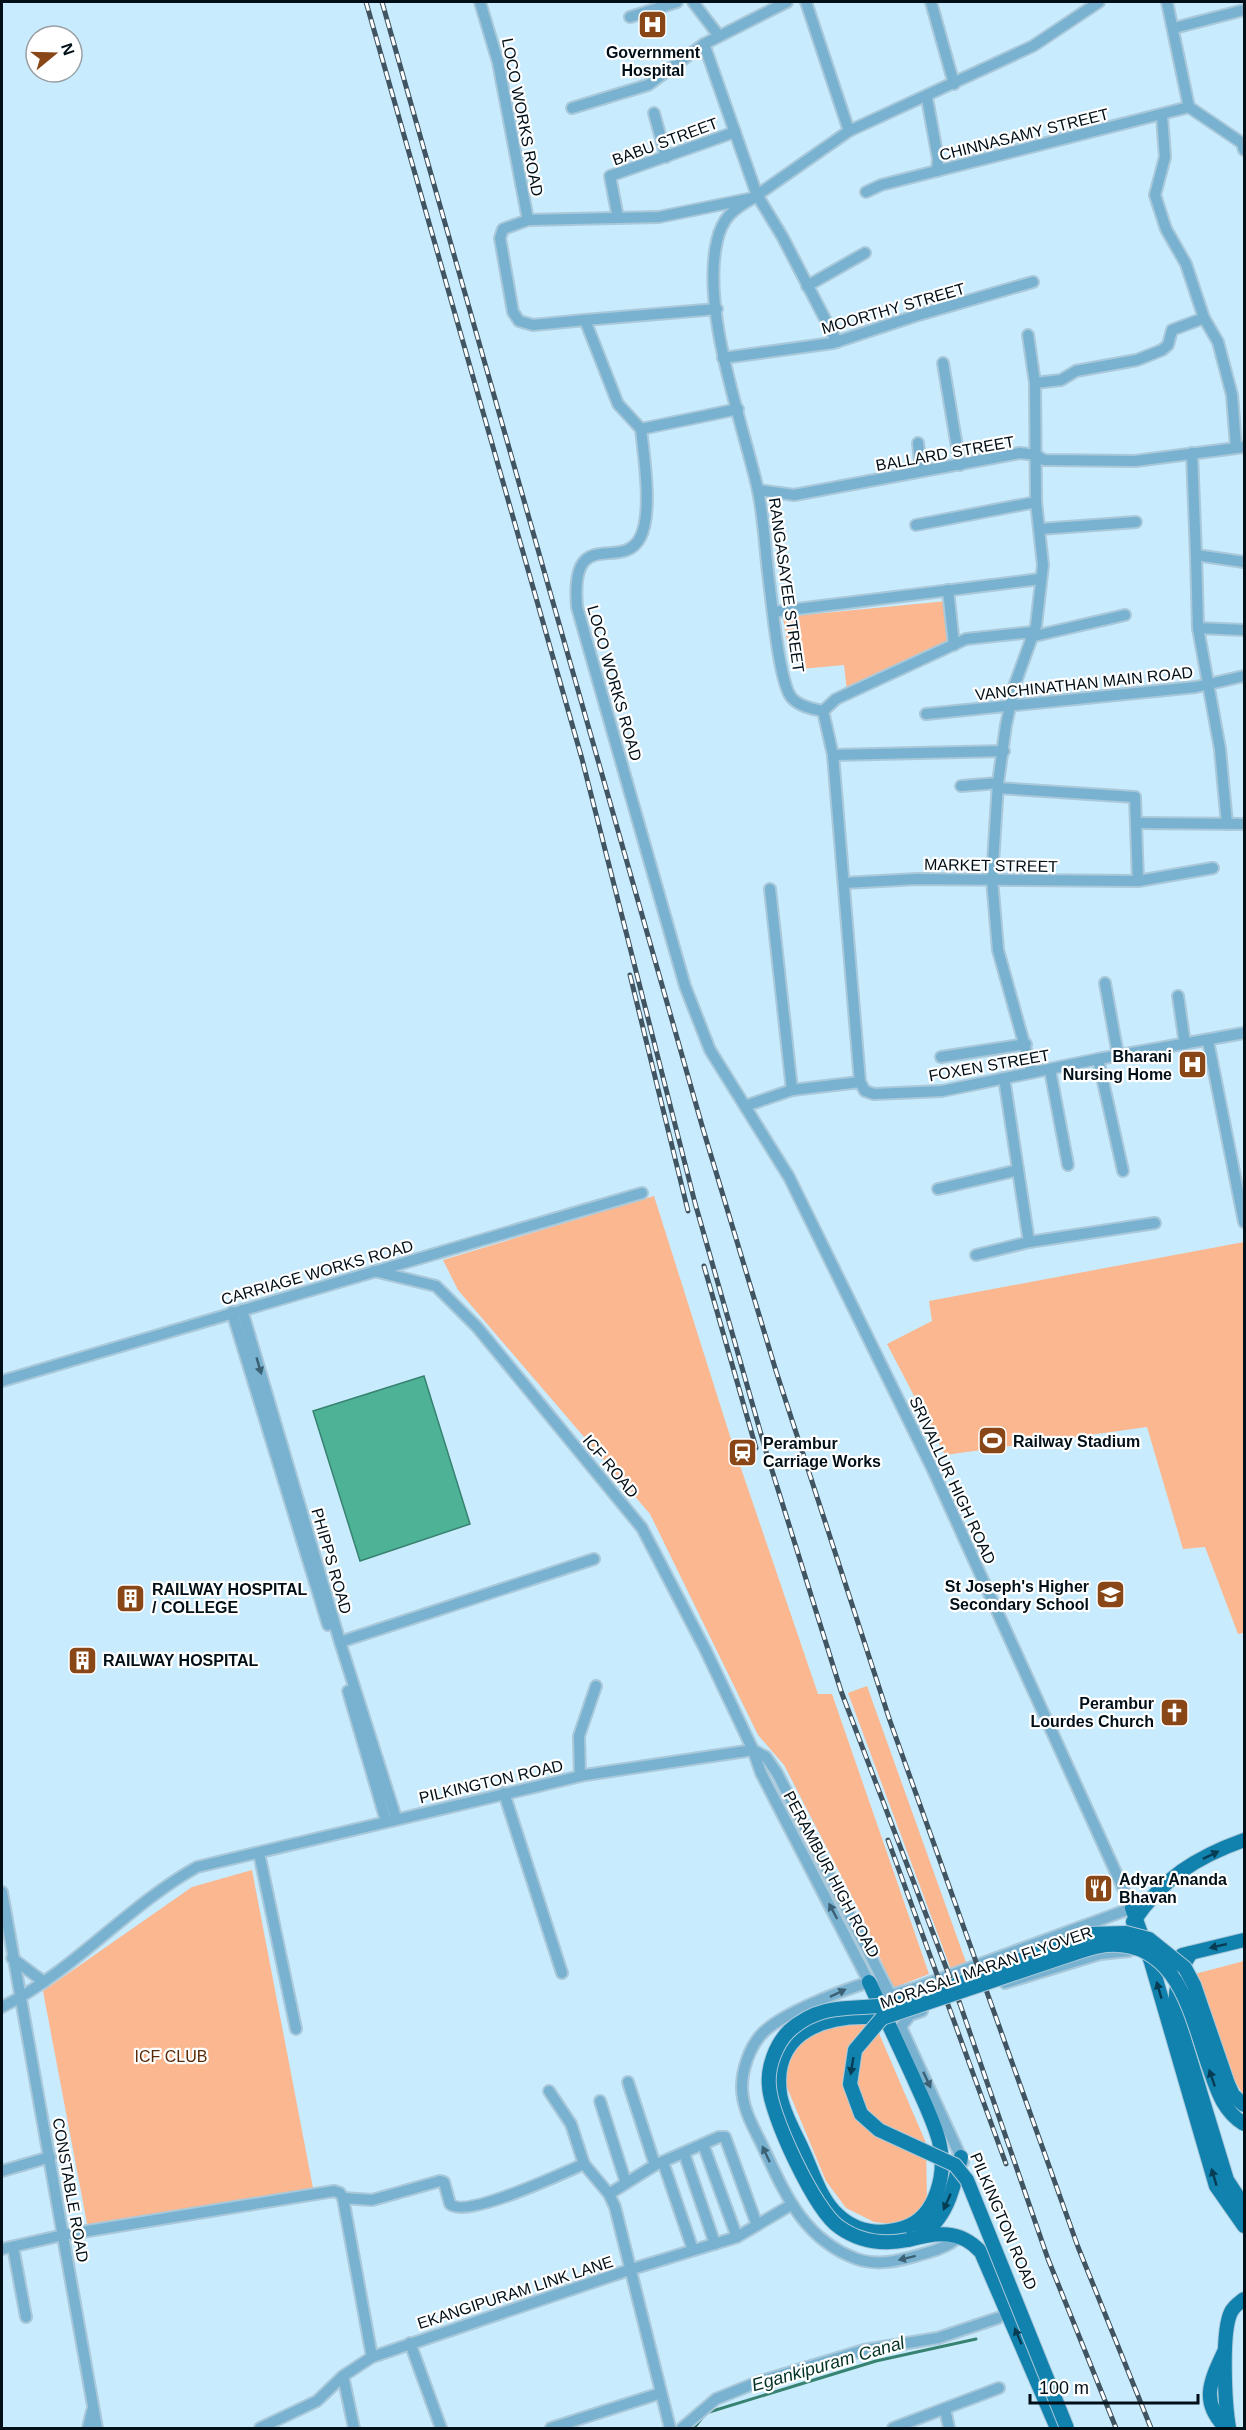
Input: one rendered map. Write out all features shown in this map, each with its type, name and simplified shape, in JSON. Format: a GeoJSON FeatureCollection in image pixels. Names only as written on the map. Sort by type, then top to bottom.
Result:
{"type":"FeatureCollection","features":[{"type":"Feature","properties":{"kind":"main road"},"geometry":{"type":"LineString","coordinates":[[1118,1952],[1134,1913],[1167,1880],[1203,1858],[1245,1840]]}},
{"type":"Feature","properties":{"kind":"main road"},"geometry":{"type":"LineString","coordinates":[[1134,1913],[1149,1956],[1216,2186],[1245,2226]]}},
{"type":"Feature","properties":{"kind":"main road","name":"MORASALI MARAN FLYOVER"},"geometry":{"type":"LineString","coordinates":[[960,2236],[944,2232],[894,2243],[869,2241],[839,2227],[830,2219],[812,2193],[774,2110],[768,2083],[773,2058],[788,2032],[821,2011],[840,2007],[900,2004],[1089,1934],[1126,1933],[1149,1939],[1185,1968],[1194,1985],[1228,2084],[1233,2095],[1245,2105]]}},
{"type":"Feature","properties":{"kind":"main road"},"geometry":{"type":"LineString","coordinates":[[1149,1956],[1167,1959],[1245,1940]]}},
{"type":"Feature","properties":{"kind":"main road","name":"MORASALI MARAN FLYOVER"},"geometry":{"type":"LineString","coordinates":[[1068,2428],[968,2180],[955,2165],[879,2130],[861,2114],[856,2104],[850,2075],[855,2050],[882,2018],[1104,1945],[1132,1948],[1165,1965],[1176,1979],[1185,1996],[1216,2090],[1226,2108],[1245,2124]]}},
{"type":"Feature","properties":{"kind":"main road"},"geometry":{"type":"LineString","coordinates":[[1191,1953],[1180,1968],[1176,1984],[1175,2009],[1227,2180],[1245,2206]]}},
{"type":"Feature","properties":{"kind":"main road"},"geometry":{"type":"LineString","coordinates":[[870,1982],[939,2140],[941,2152],[935,2197],[932,2206],[920,2222],[901,2229],[876,2233],[848,2223],[837,2215],[822,2192],[780,2096],[782,2062],[791,2045],[807,2029],[838,2018],[882,2018]]}},
{"type":"Feature","properties":{"kind":"main road"},"geometry":{"type":"LineString","coordinates":[[913,2238],[930,2228],[945,2207],[961,2157]]}},
{"type":"Feature","properties":{"kind":"main road"},"geometry":{"type":"LineString","coordinates":[[960,2236],[990,2227]]}},
{"type":"Feature","properties":{"kind":"main road"},"geometry":{"type":"LineString","coordinates":[[960,2236],[981,2252],[1057,2428]]}},
{"type":"Feature","properties":{"kind":"main road"},"geometry":{"type":"LineString","coordinates":[[1227,2428],[1214,2416],[1209,2396],[1212,2378],[1227,2347],[1232,2310],[1245,2299]]}},
{"type":"Feature","properties":{"kind":"street","name":"LOCO WORKS ROAD"},"geometry":{"type":"LineString","coordinates":[[480,2],[498,62],[528,220],[503,229],[500,238],[513,312],[519,321],[533,325],[585,320]]}},
{"type":"Feature","properties":{"kind":"street"},"geometry":{"type":"LineString","coordinates":[[630,17],[677,2]]}},
{"type":"Feature","properties":{"kind":"street"},"geometry":{"type":"LineString","coordinates":[[693,2],[719,36]]}},
{"type":"Feature","properties":{"kind":"street"},"geometry":{"type":"LineString","coordinates":[[572,108],[648,85],[704,44],[780,2]]}},
{"type":"Feature","properties":{"kind":"street"},"geometry":{"type":"LineString","coordinates":[[806,2],[849,131]]}},
{"type":"Feature","properties":{"kind":"street"},"geometry":{"type":"LineString","coordinates":[[931,2],[954,84]]}},
{"type":"Feature","properties":{"kind":"street","name":"RANGASAYEE STREET"},"geometry":{"type":"LineString","coordinates":[[823,711],[808,709],[791,696],[785,680],[773,612],[758,490],[723,358],[714,285],[717,240],[730,211],[849,131],[927,98],[1033,46],[1099,2]]}},
{"type":"Feature","properties":{"kind":"street"},"geometry":{"type":"LineString","coordinates":[[1167,2],[1189,107],[1244,145]]}},
{"type":"Feature","properties":{"kind":"street"},"geometry":{"type":"LineString","coordinates":[[1174,28],[1245,10]]}},
{"type":"Feature","properties":{"kind":"street"},"geometry":{"type":"LineString","coordinates":[[704,44],[755,196],[837,342]]}},
{"type":"Feature","properties":{"kind":"street"},"geometry":{"type":"LineString","coordinates":[[927,98],[938,159],[937,171]]}},
{"type":"Feature","properties":{"kind":"street","name":"CHINNASAMY STREET"},"geometry":{"type":"LineString","coordinates":[[866,192],[937,171],[1162,116],[1189,107]]}},
{"type":"Feature","properties":{"kind":"street"},"geometry":{"type":"LineString","coordinates":[[654,113],[666,157]]}},
{"type":"Feature","properties":{"kind":"street"},"geometry":{"type":"LineString","coordinates":[[1162,116],[1166,157],[1155,195],[1166,229],[1185,264],[1204,318],[1218,342],[1232,395],[1240,446]]}},
{"type":"Feature","properties":{"kind":"street","name":"BABU STREET"},"geometry":{"type":"LineString","coordinates":[[618,218],[610,176],[735,132]]}},
{"type":"Feature","properties":{"kind":"street"},"geometry":{"type":"LineString","coordinates":[[528,220],[659,217],[755,196]]}},
{"type":"Feature","properties":{"kind":"street"},"geometry":{"type":"LineString","coordinates":[[807,286],[865,253]]}},
{"type":"Feature","properties":{"kind":"street","name":"MOORTHY STREET"},"geometry":{"type":"LineString","coordinates":[[723,358],[837,342],[915,316],[1033,282]]}},
{"type":"Feature","properties":{"kind":"street"},"geometry":{"type":"LineString","coordinates":[[717,309],[585,320],[618,404],[641,429],[738,409]]}},
{"type":"Feature","properties":{"kind":"street"},"geometry":{"type":"LineString","coordinates":[[1035,383],[1061,380],[1076,371],[1137,360],[1162,350],[1168,345],[1170,331],[1204,318]]}},
{"type":"Feature","properties":{"kind":"street"},"geometry":{"type":"LineString","coordinates":[[1028,335],[1035,383],[1036,502],[1043,566],[1040,579],[1040,604],[1010,707],[998,785],[992,879],[998,950],[1032,1072]]}},
{"type":"Feature","properties":{"kind":"street"},"geometry":{"type":"LineString","coordinates":[[943,363],[960,465]]}},
{"type":"Feature","properties":{"kind":"street","name":"LOCO WORKS ROAD"},"geometry":{"type":"LineString","coordinates":[[641,429],[645,524],[639,541],[628,550],[595,554],[583,562],[575,580],[577,607],[685,986],[710,1050],[745,1106]]}},
{"type":"Feature","properties":{"kind":"street"},"geometry":{"type":"LineString","coordinates":[[918,443],[921,470]]}},
{"type":"Feature","properties":{"kind":"street","name":"BALLARD STREET"},"geometry":{"type":"LineString","coordinates":[[758,490],[794,495],[1020,453],[1036,455],[1044,460],[1135,460],[1240,446]]}},
{"type":"Feature","properties":{"kind":"street"},"geometry":{"type":"LineString","coordinates":[[1192,453],[1198,628],[1206,685],[1218,734],[1227,824]]}},
{"type":"Feature","properties":{"kind":"street"},"geometry":{"type":"LineString","coordinates":[[916,525],[1036,502]]}},
{"type":"Feature","properties":{"kind":"street"},"geometry":{"type":"LineString","coordinates":[[1040,529],[1136,522]]}},
{"type":"Feature","properties":{"kind":"street"},"geometry":{"type":"LineString","coordinates":[[1196,555],[1245,562]]}},
{"type":"Feature","properties":{"kind":"street"},"geometry":{"type":"LineString","coordinates":[[773,612],[1040,579]]}},
{"type":"Feature","properties":{"kind":"street"},"geometry":{"type":"LineString","coordinates":[[948,591],[954,645]]}},
{"type":"Feature","properties":{"kind":"street"},"geometry":{"type":"LineString","coordinates":[[745,1106],[792,1090],[860,1082],[833,755],[823,711],[836,699],[966,639],[1032,635],[1125,615]]}},
{"type":"Feature","properties":{"kind":"street"},"geometry":{"type":"LineString","coordinates":[[1198,628],[1245,630]]}},
{"type":"Feature","properties":{"kind":"street","name":"VANCHINATHAN MAIN ROAD"},"geometry":{"type":"LineString","coordinates":[[926,714],[1206,685],[1245,676]]}},
{"type":"Feature","properties":{"kind":"street"},"geometry":{"type":"LineString","coordinates":[[833,755],[1004,751]]}},
{"type":"Feature","properties":{"kind":"street"},"geometry":{"type":"LineString","coordinates":[[961,786],[998,785],[1133,796],[1137,799],[1138,881]]}},
{"type":"Feature","properties":{"kind":"street"},"geometry":{"type":"LineString","coordinates":[[1137,823],[1245,824]]}},
{"type":"Feature","properties":{"kind":"street","name":"MARKET STREET"},"geometry":{"type":"LineString","coordinates":[[844,883],[917,879],[1138,881],[1213,868]]}},
{"type":"Feature","properties":{"kind":"street"},"geometry":{"type":"LineString","coordinates":[[770,889],[792,1090]]}},
{"type":"Feature","properties":{"kind":"street"},"geometry":{"type":"LineString","coordinates":[[1105,983],[1118,1055]]}},
{"type":"Feature","properties":{"kind":"street"},"geometry":{"type":"LineString","coordinates":[[1178,996],[1185,1044]]}},
{"type":"Feature","properties":{"kind":"street","name":"FOXEN STREET"},"geometry":{"type":"LineString","coordinates":[[860,1082],[865,1091],[874,1094],[942,1091],[1118,1055],[1245,1033]]}},
{"type":"Feature","properties":{"kind":"street"},"geometry":{"type":"LineString","coordinates":[[1208,1041],[1241,1181],[1245,1222]]}},
{"type":"Feature","properties":{"kind":"street"},"geometry":{"type":"LineString","coordinates":[[941,1058],[1026,1044]]}},
{"type":"Feature","properties":{"kind":"street"},"geometry":{"type":"LineString","coordinates":[[1098,1059],[1123,1171]]}},
{"type":"Feature","properties":{"kind":"street"},"geometry":{"type":"LineString","coordinates":[[1050,1070],[1068,1165]]}},
{"type":"Feature","properties":{"kind":"street"},"geometry":{"type":"LineString","coordinates":[[1004,1078],[1029,1242]]}},
{"type":"Feature","properties":{"kind":"street","name":"SRIVALLUR HIGH ROAD"},"geometry":{"type":"LineString","coordinates":[[745,1106],[789,1177],[933,1470],[1134,1913]]}},
{"type":"Feature","properties":{"kind":"street"},"geometry":{"type":"LineString","coordinates":[[938,1189],[1018,1170]]}},
{"type":"Feature","properties":{"kind":"street","name":"CARRIAGE WORKS ROAD"},"geometry":{"type":"LineString","coordinates":[[2,1381],[642,1193]]}},
{"type":"Feature","properties":{"kind":"street"},"geometry":{"type":"LineString","coordinates":[[976,1255],[1029,1242],[1155,1223]]}},
{"type":"Feature","properties":{"kind":"street","name":"ICF ROAD"},"geometry":{"type":"LineString","coordinates":[[374,1271],[436,1286],[477,1327],[602,1476],[642,1528],[753,1750]]}},
{"type":"Feature","properties":{"kind":"street","name":"PHIPPS ROAD"},"geometry":{"type":"LineString","coordinates":[[237,1311],[340,1642],[391,1820]]}},
{"type":"Feature","properties":{"kind":"street","name":"PHIPPS ROAD"},"geometry":{"type":"LineString","coordinates":[[237,1311],[391,1820]]}},
{"type":"Feature","properties":{"kind":"street"},"geometry":{"type":"LineString","coordinates":[[340,1642],[594,1559]]}},
{"type":"Feature","properties":{"kind":"street"},"geometry":{"type":"LineString","coordinates":[[580,1776],[579,1736],[596,1686]]}},
{"type":"Feature","properties":{"kind":"street"},"geometry":{"type":"LineString","coordinates":[[753,1750],[766,1757],[777,1773],[891,1995]]}},
{"type":"Feature","properties":{"kind":"street","name":"PILKINGTON ROAD"},"geometry":{"type":"LineString","coordinates":[[2,2007],[44,1982],[168,1883],[197,1867],[580,1776],[753,1750]]}},
{"type":"Feature","properties":{"kind":"street","name":"PERAMBUR HIGH ROAD"},"geometry":{"type":"LineString","coordinates":[[753,1750],[760,1773],[870,1982],[850,1987],[773,2024],[755,2043],[747,2062],[742,2088],[744,2102],[791,2205],[813,2233],[829,2245],[859,2260],[885,2262],[903,2260],[951,2244],[960,2236]]}},
{"type":"Feature","properties":{"kind":"street"},"geometry":{"type":"LineString","coordinates":[[504,1793],[562,1973]]}},
{"type":"Feature","properties":{"kind":"street"},"geometry":{"type":"LineString","coordinates":[[259,1853],[296,2029]]}},
{"type":"Feature","properties":{"kind":"street","name":"CONSTABLE ROAD"},"geometry":{"type":"LineString","coordinates":[[2,1892],[97,2428]]}},
{"type":"Feature","properties":{"kind":"street"},"geometry":{"type":"LineString","coordinates":[[870,1982],[891,1995],[942,1980],[1134,1913]]}},
{"type":"Feature","properties":{"kind":"street"},"geometry":{"type":"LineString","coordinates":[[1118,1952],[1149,1956]]}},
{"type":"Feature","properties":{"kind":"street","name":"PILKINGTON ROAD"},"geometry":{"type":"LineString","coordinates":[[1074,2428],[961,2157],[902,2027],[910,2015],[1100,1954],[1118,1952]]}},
{"type":"Feature","properties":{"kind":"street"},"geometry":{"type":"LineString","coordinates":[[12,1957],[44,1982]]}},
{"type":"Feature","properties":{"kind":"street"},"geometry":{"type":"LineString","coordinates":[[628,2082],[693,2250]]}},
{"type":"Feature","properties":{"kind":"street"},"geometry":{"type":"LineString","coordinates":[[549,2091],[571,2124],[584,2164],[609,2194],[632,2269],[670,2428]]}},
{"type":"Feature","properties":{"kind":"street"},"geometry":{"type":"LineString","coordinates":[[600,2101],[626,2183]]}},
{"type":"Feature","properties":{"kind":"street"},"geometry":{"type":"LineString","coordinates":[[609,2194],[659,2164],[703,2144],[725,2137],[758,2225]]}},
{"type":"Feature","properties":{"kind":"street"},"geometry":{"type":"LineString","coordinates":[[703,2144],[737,2237]]}},
{"type":"Feature","properties":{"kind":"street"},"geometry":{"type":"LineString","coordinates":[[684,2152],[715,2244]]}},
{"type":"Feature","properties":{"kind":"street"},"geometry":{"type":"LineString","coordinates":[[2,2170],[50,2157]]}},
{"type":"Feature","properties":{"kind":"street"},"geometry":{"type":"LineString","coordinates":[[343,2198],[372,2200],[440,2181],[444,2182],[450,2204],[459,2207],[501,2199],[584,2164]]}},
{"type":"Feature","properties":{"kind":"street"},"geometry":{"type":"LineString","coordinates":[[26,2317],[7,2248],[63,2235],[334,2190],[343,2198],[372,2358]]}},
{"type":"Feature","properties":{"kind":"street","name":"EKANGIPURAM LINK LANE"},"geometry":{"type":"LineString","coordinates":[[260,2428],[317,2401],[343,2376],[372,2358],[410,2343],[632,2269],[737,2237],[791,2205]]}},
{"type":"Feature","properties":{"kind":"street"},"geometry":{"type":"LineString","coordinates":[[682,2428],[716,2399],[758,2382],[864,2350],[938,2338],[998,2318]]}},
{"type":"Feature","properties":{"kind":"street"},"geometry":{"type":"LineString","coordinates":[[410,2343],[441,2428]]}},
{"type":"Feature","properties":{"kind":"street"},"geometry":{"type":"LineString","coordinates":[[343,2376],[354,2428]]}},
{"type":"Feature","properties":{"kind":"street"},"geometry":{"type":"LineString","coordinates":[[894,2428],[999,2388]]}},
{"type":"Feature","properties":{"kind":"street"},"geometry":{"type":"LineString","coordinates":[[550,2428],[661,2393]]}},
{"type":"Feature","properties":{"kind":"street"},"geometry":{"type":"LineString","coordinates":[[88,2428],[94,2402]]}},
{"type":"Feature","properties":{"kind":"street"},"geometry":{"type":"LineString","coordinates":[[945,2409],[949,2428]]}},
{"type":"Feature","properties":{"kind":"green space"},"geometry":{"type":"Polygon","coordinates":[[[947,601],[952,639],[847,691],[844,665],[801,669],[801,655],[789,656],[783,617],[947,601]]]}},
{"type":"Feature","properties":{"kind":"green space"},"geometry":{"type":"Polygon","coordinates":[[[654,1196],[730,1436],[818,1694],[832,1694],[929,1974],[893,1988],[861,1914],[784,1765],[758,1735],[650,1514],[458,1290],[443,1260],[654,1196]]]}},
{"type":"Feature","properties":{"kind":"green space","name":"Railway Stadium"},"geometry":{"type":"Polygon","coordinates":[[[1244,1242],[1244,1633],[1238,1634],[1205,1547],[1183,1549],[1147,1427],[945,1455],[887,1344],[932,1321],[929,1301],[1244,1242]]]}},
{"type":"Feature","properties":{"kind":"green space"},"geometry":{"type":"Polygon","coordinates":[[[867,1686],[967,1965],[952,1972],[848,1693],[867,1686]]]}},
{"type":"Feature","properties":{"kind":"green space","name":"ICF CLUB"},"geometry":{"type":"Polygon","coordinates":[[[252,1870],[313,2188],[89,2234],[43,1991],[192,1887],[252,1870]]]}},
{"type":"Feature","properties":{"kind":"green space"},"geometry":{"type":"Polygon","coordinates":[[[1244,1961],[1244,2096],[1230,2073],[1191,1975],[1244,1961]]]}},
{"type":"Feature","properties":{"kind":"green space"},"geometry":{"type":"Polygon","coordinates":[[[875,2024],[926,2143],[927,2205],[920,2216],[893,2224],[874,2222],[846,2208],[826,2181],[781,2073],[795,2045],[830,2026],[875,2024]]]}},
{"type":"Feature","properties":{"kind":"shaded area"},"geometry":{"type":"Polygon","coordinates":[[[424,1376],[470,1524],[360,1561],[313,1411],[424,1376]]]}},
{"type":"Feature","properties":{"kind":"waterway","name":"Egankipuram Canal"},"geometry":{"type":"LineString","coordinates":[[694,2428],[706,2413],[876,2361],[976,2339]]}},
{"type":"Feature","properties":{"kind":"railway"},"geometry":{"type":"LineString","coordinates":[[366,2],[582,759],[695,1203],[765,1448],[841,1691],[960,2004],[1048,2259],[1116,2428]]}},
{"type":"Feature","properties":{"kind":"railway"},"geometry":{"type":"LineString","coordinates":[[382,2],[703,1129],[776,1371],[890,1721],[1078,2247],[1151,2428]]}},
{"type":"Feature","properties":{"kind":"railway"},"geometry":{"type":"LineString","coordinates":[[630,975],[688,1211]]}},
{"type":"Feature","properties":{"kind":"railway"},"geometry":{"type":"LineString","coordinates":[[704,1266],[756,1448]]}},
{"type":"Feature","properties":{"kind":"railway"},"geometry":{"type":"LineString","coordinates":[[888,1840],[1006,2164]]}},
{"type":"Feature","properties":{"kind":"place","name":"Government Hospital"},"geometry":{"type":"Point","coordinates":[653,24]}},
{"type":"Feature","properties":{"kind":"place","name":"Bharani Nursing Home"},"geometry":{"type":"Point","coordinates":[1193,1065]}},
{"type":"Feature","properties":{"kind":"place","name":"Railway Stadium"},"geometry":{"type":"Point","coordinates":[992,1441]}},
{"type":"Feature","properties":{"kind":"place","name":"Perambur Carriage Works"},"geometry":{"type":"Point","coordinates":[742,1452]}},
{"type":"Feature","properties":{"kind":"place","name":"St Joseph's Higher Secondary School"},"geometry":{"type":"Point","coordinates":[1110,1595]}},
{"type":"Feature","properties":{"kind":"place","name":"RAILWAY HOSPITAL / COLLEGE"},"geometry":{"type":"Point","coordinates":[131,1598]}},
{"type":"Feature","properties":{"kind":"place","name":"RAILWAY HOSPITAL"},"geometry":{"type":"Point","coordinates":[82,1660]}},
{"type":"Feature","properties":{"kind":"place","name":"Perambur Lourdes Church"},"geometry":{"type":"Point","coordinates":[1175,1712]}},
{"type":"Feature","properties":{"kind":"place","name":"Adyar Ananda Bhavan"},"geometry":{"type":"Point","coordinates":[1098,1888]}}]}
